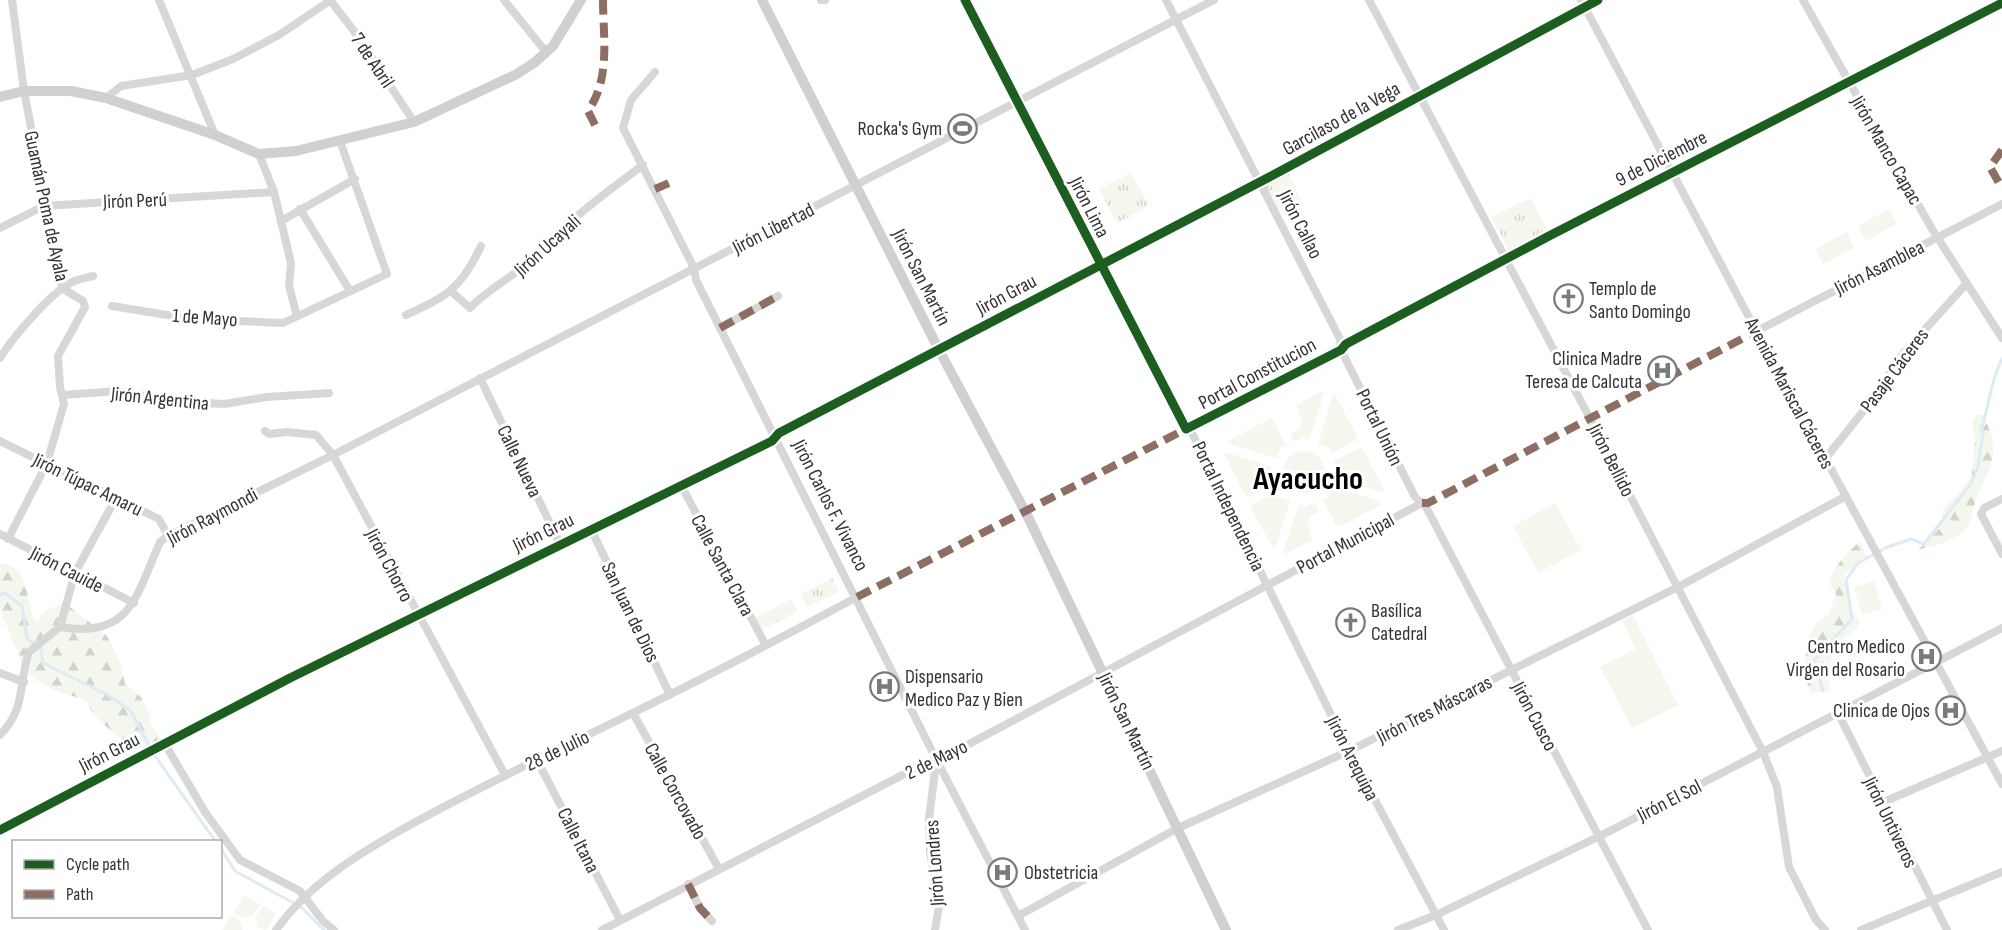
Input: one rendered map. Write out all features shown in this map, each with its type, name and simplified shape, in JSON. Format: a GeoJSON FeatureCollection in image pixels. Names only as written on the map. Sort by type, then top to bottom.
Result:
{"type":"FeatureCollection","features":[{"type":"Feature","properties":{"kind":"street","name":"Guamán Poma de Ayala"},"geometry":{"type":"LineString","coordinates":[[12,0],[24,91],[44,206],[62,288],[83,301],[85,308],[58,356],[60,387],[63,395]]}},
{"type":"Feature","properties":{"kind":"street"},"geometry":{"type":"LineString","coordinates":[[159,0],[215,135]]}},
{"type":"Feature","properties":{"kind":"street"},"geometry":{"type":"LineString","coordinates":[[106,98],[121,86],[192,75],[233,59],[279,35],[330,0]]}},
{"type":"Feature","properties":{"kind":"street","name":"7 de Abril"},"geometry":{"type":"LineString","coordinates":[[330,0],[354,31],[414,122]]}},
{"type":"Feature","properties":{"kind":"street"},"geometry":{"type":"LineString","coordinates":[[504,0],[546,52]]}},
{"type":"Feature","properties":{"kind":"street"},"geometry":{"type":"LineString","coordinates":[[0,97],[24,91],[71,91],[106,98],[215,135],[259,154],[296,151],[414,122],[515,75],[553,46],[581,0]]}},
{"type":"Feature","properties":{"kind":"street","name":"Jirón San Martín"},"geometry":{"type":"LineString","coordinates":[[762,0],[939,350],[1027,515],[1226,930]]}},
{"type":"Feature","properties":{"kind":"street","name":"Jirón Lima"},"geometry":{"type":"LineString","coordinates":[[964,0],[1100,266],[1188,429]]}},
{"type":"Feature","properties":{"kind":"street","name":"Jirón Callao"},"geometry":{"type":"LineString","coordinates":[[1166,0],[1340,339],[1341,350]]}},
{"type":"Feature","properties":{"kind":"street","name":"Jirón Libertad"},"geometry":{"type":"LineString","coordinates":[[333,455],[1017,104],[1214,0]]}},
{"type":"Feature","properties":{"kind":"street","name":"Jirón Bellido"},"geometry":{"type":"LineString","coordinates":[[1369,0],[1763,752],[1777,787],[1789,867],[1795,883],[1825,930]]}},
{"type":"Feature","properties":{"kind":"street","name":"Garcilaso de la Vega"},"geometry":{"type":"LineString","coordinates":[[1100,266],[1420,96],[1583,3],[1598,0]]}},
{"type":"Feature","properties":{"kind":"street","name":"Jirón Manco Capac"},"geometry":{"type":"LineString","coordinates":[[1803,0],[1937,237],[2002,338]]}},
{"type":"Feature","properties":{"kind":"street","name":"Avenida Mariscal Cáceres"},"geometry":{"type":"LineString","coordinates":[[1583,3],[1756,331],[1825,459],[1869,534],[2002,784]]}},
{"type":"Feature","properties":{"kind":"street","name":"9 de Diciembre"},"geometry":{"type":"LineString","coordinates":[[1341,350],[1346,344],[1672,172],[2002,3]]}},
{"type":"Feature","properties":{"kind":"street"},"geometry":{"type":"LineString","coordinates":[[655,72],[631,100],[624,120],[626,136],[643,165],[694,268]]}},
{"type":"Feature","properties":{"kind":"street"},"geometry":{"type":"LineString","coordinates":[[280,221],[355,179],[340,141]]}},
{"type":"Feature","properties":{"kind":"street"},"geometry":{"type":"LineString","coordinates":[[259,154],[274,192],[291,263],[289,286],[297,316]]}},
{"type":"Feature","properties":{"kind":"street","name":"Jirón Ucayali"},"geometry":{"type":"LineString","coordinates":[[452,292],[470,308],[483,294],[511,278],[554,237],[609,190],[643,165]]}},
{"type":"Feature","properties":{"kind":"street","name":"1 de Mayo"},"geometry":{"type":"LineString","coordinates":[[112,306],[207,320],[283,323],[387,274],[355,179]]}},
{"type":"Feature","properties":{"kind":"street","name":"Jirón Perú"},"geometry":{"type":"LineString","coordinates":[[0,228],[44,206],[274,192]]}},
{"type":"Feature","properties":{"kind":"street","name":"Jirón Asamblea"},"geometry":{"type":"LineString","coordinates":[[1756,331],[2002,204]]}},
{"type":"Feature","properties":{"kind":"street"},"geometry":{"type":"LineString","coordinates":[[300,209],[350,291]]}},
{"type":"Feature","properties":{"kind":"street"},"geometry":{"type":"LineString","coordinates":[[406,315],[452,292],[471,266],[481,246]]}},
{"type":"Feature","properties":{"kind":"street","name":"Jirón Grau"},"geometry":{"type":"LineString","coordinates":[[0,830],[138,756],[776,437],[779,433],[1100,266]]}},
{"type":"Feature","properties":{"kind":"street","name":"Jirón Carlos F. Vivanco"},"geometry":{"type":"LineString","coordinates":[[694,268],[696,280],[937,761],[1025,930]]}},
{"type":"Feature","properties":{"kind":"street"},"geometry":{"type":"LineString","coordinates":[[0,358],[14,336],[62,288],[72,282],[93,276]]}},
{"type":"Feature","properties":{"kind":"street","name":"Pasaje Cáceres"},"geometry":{"type":"LineString","coordinates":[[1825,459],[1873,399],[1901,356],[1966,284]]}},
{"type":"Feature","properties":{"kind":"street"},"geometry":{"type":"LineString","coordinates":[[720,328],[778,296]]}},
{"type":"Feature","properties":{"kind":"street","name":"Portal Constitucion"},"geometry":{"type":"LineString","coordinates":[[1188,429],[1341,350]]}},
{"type":"Feature","properties":{"kind":"street","name":"Portal Unión"},"geometry":{"type":"LineString","coordinates":[[1341,350],[1415,497],[1422,503]]}},
{"type":"Feature","properties":{"kind":"street","name":"Calle Nueva"},"geometry":{"type":"LineString","coordinates":[[480,378],[560,544]]}},
{"type":"Feature","properties":{"kind":"street","name":"Jirón Argentina"},"geometry":{"type":"LineString","coordinates":[[63,395],[118,391],[171,401],[224,404],[267,397],[329,393]]}},
{"type":"Feature","properties":{"kind":"street"},"geometry":{"type":"LineString","coordinates":[[8,539],[47,463],[64,405],[63,395]]}},
{"type":"Feature","properties":{"kind":"street","name":"Portal Independencia"},"geometry":{"type":"LineString","coordinates":[[1188,429],[1267,584]]}},
{"type":"Feature","properties":{"kind":"street","name":"Jirón Chorro"},"geometry":{"type":"LineString","coordinates":[[265,431],[269,434],[287,432],[316,435],[333,455],[505,775]]}},
{"type":"Feature","properties":{"kind":"street","name":"Jirón Túpac Amaru"},"geometry":{"type":"LineString","coordinates":[[0,441],[159,519],[168,536]]}},
{"type":"Feature","properties":{"kind":"street","name":"Jirón Raymondi"},"geometry":{"type":"LineString","coordinates":[[58,630],[105,628],[134,603],[160,542],[333,455]]}},
{"type":"Feature","properties":{"kind":"street","name":"Calle Santa Clara"},"geometry":{"type":"LineString","coordinates":[[681,485],[765,644]]}},
{"type":"Feature","properties":{"kind":"street","name":"Jirón Tres Máscaras"},"geometry":{"type":"LineString","coordinates":[[1018,916],[1178,828],[1349,751],[1677,588],[1846,496]]}},
{"type":"Feature","properties":{"kind":"street"},"geometry":{"type":"LineString","coordinates":[[0,735],[10,725],[24,682],[31,650],[58,630],[75,573],[116,498]]}},
{"type":"Feature","properties":{"kind":"street"},"geometry":{"type":"LineString","coordinates":[[2002,499],[1984,508],[1981,514],[2002,554]]}},
{"type":"Feature","properties":{"kind":"street","name":"Portal Municipal"},"geometry":{"type":"LineString","coordinates":[[1267,584],[1422,503]]}},
{"type":"Feature","properties":{"kind":"street","name":"Jirón Cusco"},"geometry":{"type":"LineString","coordinates":[[1422,503],[1648,930]]}},
{"type":"Feature","properties":{"kind":"street","name":"San Juan de Dios"},"geometry":{"type":"LineString","coordinates":[[591,529],[670,695]]}},
{"type":"Feature","properties":{"kind":"street","name":"Jirón Cauide"},"geometry":{"type":"LineString","coordinates":[[0,534],[134,603]]}},
{"type":"Feature","properties":{"kind":"street","name":"2 de Mayo"},"geometry":{"type":"LineString","coordinates":[[602,930],[928,762],[937,761],[1267,584]]}},
{"type":"Feature","properties":{"kind":"street","name":"Jirón Arequipa"},"geometry":{"type":"LineString","coordinates":[[1267,584],[1349,751],[1444,930]]}},
{"type":"Feature","properties":{"kind":"street","name":"28 de Julio"},"geometry":{"type":"LineString","coordinates":[[276,930],[295,906],[370,847],[505,775],[670,695],[856,597]]}},
{"type":"Feature","properties":{"kind":"street","name":"Jirón El Sol"},"geometry":{"type":"LineString","coordinates":[[1398,930],[1436,915],[1598,837],[2002,628]]}},
{"type":"Feature","properties":{"kind":"street"},"geometry":{"type":"LineString","coordinates":[[0,673],[24,682]]}},
{"type":"Feature","properties":{"kind":"street","name":"Calle Corcovado"},"geometry":{"type":"LineString","coordinates":[[633,713],[719,869]]}},
{"type":"Feature","properties":{"kind":"street","name":"Jirón Untiveros"},"geometry":{"type":"LineString","coordinates":[[1838,713],[1881,803],[1947,930]]}},
{"type":"Feature","properties":{"kind":"street"},"geometry":{"type":"LineString","coordinates":[[165,744],[205,812],[240,860],[306,897],[317,914],[334,930]]}},
{"type":"Feature","properties":{"kind":"street"},"geometry":{"type":"LineString","coordinates":[[1881,803],[2002,751]]}},
{"type":"Feature","properties":{"kind":"street","name":"Calle Itana"},"geometry":{"type":"LineString","coordinates":[[537,760],[620,920]]}},
{"type":"Feature","properties":{"kind":"street","name":"Jirón Londres"},"geometry":{"type":"LineString","coordinates":[[935,930],[940,900],[930,852],[929,819],[937,761]]}},
{"type":"Feature","properties":{"kind":"street"},"geometry":{"type":"LineString","coordinates":[[1861,930],[1932,903],[2002,872]]}},
{"type":"Feature","properties":{"kind":"street"},"geometry":{"type":"LineString","coordinates":[[688,884],[700,908],[712,921]]}},
{"type":"Feature","properties":{"kind":"green space"},"geometry":{"type":"Polygon","coordinates":[[[1287,170],[1301,200],[1277,212],[1262,183],[1287,170]]]}},
{"type":"Feature","properties":{"kind":"green space"},"geometry":{"type":"Polygon","coordinates":[[[1131,173],[1149,206],[1117,223],[1099,189],[1131,173]]]}},
{"type":"Feature","properties":{"kind":"green space"},"geometry":{"type":"Polygon","coordinates":[[[1530,198],[1547,230],[1509,250],[1491,217],[1530,198]]]}},
{"type":"Feature","properties":{"kind":"green space"},"geometry":{"type":"Polygon","coordinates":[[[1889,209],[1897,223],[1866,241],[1858,226],[1889,209]]]}},
{"type":"Feature","properties":{"kind":"green space"},"geometry":{"type":"Polygon","coordinates":[[[1847,232],[1854,248],[1823,264],[1815,249],[1847,232]]]}},
{"type":"Feature","properties":{"kind":"green space"},"geometry":{"type":"Polygon","coordinates":[[[1322,391],[1324,393],[1309,440],[1305,437],[1294,442],[1290,434],[1299,429],[1302,420],[1298,404],[1322,391]]]}},
{"type":"Feature","properties":{"kind":"green space"},"geometry":{"type":"Polygon","coordinates":[[[1335,395],[1357,437],[1356,440],[1331,453],[1330,448],[1318,444],[1335,395]]]}},
{"type":"Feature","properties":{"kind":"green space"},"geometry":{"type":"Polygon","coordinates":[[[1982,414],[1992,438],[1992,457],[1969,523],[1965,530],[1955,537],[1918,550],[1940,528],[1944,508],[1955,498],[1972,475],[1975,439],[1972,423],[1977,415],[1982,414]]]}},
{"type":"Feature","properties":{"kind":"green space"},"geometry":{"type":"Polygon","coordinates":[[[1270,419],[1273,420],[1286,446],[1281,447],[1276,458],[1228,443],[1228,441],[1270,419]]]}},
{"type":"Feature","properties":{"kind":"green space"},"geometry":{"type":"Polygon","coordinates":[[[1360,448],[1385,491],[1383,493],[1337,478],[1340,474],[1334,461],[1360,448]]]}},
{"type":"Feature","properties":{"kind":"green space"},"geometry":{"type":"Polygon","coordinates":[[[1304,451],[1319,457],[1325,472],[1319,487],[1304,493],[1289,487],[1283,472],[1289,457],[1304,451]]]}},
{"type":"Feature","properties":{"kind":"green space"},"geometry":{"type":"Polygon","coordinates":[[[1225,452],[1273,467],[1269,471],[1274,483],[1249,496],[1245,495],[1225,452]]]}},
{"type":"Feature","properties":{"kind":"green space"},"geometry":{"type":"Polygon","coordinates":[[[1333,486],[1381,502],[1381,505],[1340,526],[1336,525],[1323,499],[1328,498],[1333,486]]]}},
{"type":"Feature","properties":{"kind":"green space"},"geometry":{"type":"Polygon","coordinates":[[[1278,491],[1279,497],[1290,501],[1275,548],[1273,548],[1251,508],[1253,504],[1278,491]]]}},
{"type":"Feature","properties":{"kind":"green space"},"geometry":{"type":"Polygon","coordinates":[[[1315,503],[1319,512],[1311,516],[1307,525],[1312,540],[1285,554],[1283,552],[1299,504],[1303,507],[1315,503]]]}},
{"type":"Feature","properties":{"kind":"green space"},"geometry":{"type":"Polygon","coordinates":[[[1555,503],[1581,550],[1538,573],[1513,526],[1555,503]]]}},
{"type":"Feature","properties":{"kind":"green space"},"geometry":{"type":"Polygon","coordinates":[[[1860,542],[1868,558],[1846,572],[1844,578],[1849,609],[1860,621],[1858,626],[1837,647],[1831,661],[1830,691],[1811,693],[1803,672],[1808,641],[1815,624],[1829,614],[1836,594],[1831,586],[1831,576],[1837,565],[1860,542]]]}},
{"type":"Feature","properties":{"kind":"green space"},"geometry":{"type":"Polygon","coordinates":[[[0,564],[11,566],[18,571],[26,588],[33,617],[38,623],[43,612],[65,603],[107,636],[121,664],[125,684],[141,697],[150,715],[150,724],[165,744],[138,756],[104,725],[85,700],[54,690],[33,678],[22,664],[0,608],[0,564]]]}},
{"type":"Feature","properties":{"kind":"green space"},"geometry":{"type":"Polygon","coordinates":[[[832,578],[839,592],[807,607],[801,594],[832,578]]]}},
{"type":"Feature","properties":{"kind":"green space"},"geometry":{"type":"Polygon","coordinates":[[[1874,581],[1882,609],[1862,615],[1854,587],[1874,581]]]}},
{"type":"Feature","properties":{"kind":"green space"},"geometry":{"type":"Polygon","coordinates":[[[791,599],[797,612],[761,630],[755,618],[791,599]]]}},
{"type":"Feature","properties":{"kind":"green space"},"geometry":{"type":"Polygon","coordinates":[[[1633,615],[1678,705],[1632,728],[1600,667],[1636,649],[1622,621],[1633,615]]]}},
{"type":"Feature","properties":{"kind":"green space"},"geometry":{"type":"Polygon","coordinates":[[[244,896],[260,904],[252,916],[244,918],[233,913],[244,896]]]}},
{"type":"Feature","properties":{"kind":"green space"},"geometry":{"type":"Polygon","coordinates":[[[263,906],[276,913],[266,930],[258,928],[255,918],[263,906]]]}},
{"type":"Feature","properties":{"kind":"green space"},"geometry":{"type":"Polygon","coordinates":[[[230,916],[241,921],[242,930],[223,930],[230,916]]]}},
{"type":"Feature","properties":{"kind":"waterway"},"geometry":{"type":"LineString","coordinates":[[1885,548],[1911,539],[1924,544],[1971,484],[1978,467],[1983,434],[1981,430],[1995,375],[2002,359]]}},
{"type":"Feature","properties":{"kind":"waterway"},"geometry":{"type":"LineString","coordinates":[[1823,691],[1814,660],[1852,619],[1846,580],[1858,563],[1882,550]]}},
{"type":"Feature","properties":{"kind":"waterway"},"geometry":{"type":"LineString","coordinates":[[0,595],[5,593],[22,606],[27,638],[41,649],[43,663],[106,694],[130,710],[155,756],[215,840]]}},
{"type":"Feature","properties":{"kind":"waterway"},"geometry":{"type":"LineString","coordinates":[[222,850],[235,871],[301,907],[324,930]]}},
{"type":"Feature","properties":{"kind":"marked path"},"geometry":{"type":"LineString","coordinates":[[595,125],[588,111],[600,85],[603,71],[603,0]]}},
{"type":"Feature","properties":{"kind":"marked path"},"geometry":{"type":"LineString","coordinates":[[2002,150],[1990,167],[2002,188]]}},
{"type":"Feature","properties":{"kind":"marked path"},"geometry":{"type":"LineString","coordinates":[[655,189],[676,180]]}},
{"type":"Feature","properties":{"kind":"marked path"},"geometry":{"type":"LineString","coordinates":[[720,328],[778,296]]}},
{"type":"Feature","properties":{"kind":"marked path"},"geometry":{"type":"LineString","coordinates":[[1422,503],[1428,503],[1757,331]]}},
{"type":"Feature","properties":{"kind":"marked path"},"geometry":{"type":"LineString","coordinates":[[857,597],[1186,429]]}},
{"type":"Feature","properties":{"kind":"marked path"},"geometry":{"type":"LineString","coordinates":[[688,884],[700,908],[712,921]]}},
{"type":"Feature","properties":{"kind":"cycle path"},"geometry":{"type":"LineString","coordinates":[[965,0],[1186,429],[1341,350],[1346,344],[1549,236],[2002,3]]}},
{"type":"Feature","properties":{"kind":"cycle path"},"geometry":{"type":"LineString","coordinates":[[0,830],[290,678],[772,441],[779,433],[1275,174],[1598,0]]}},
{"type":"Feature","properties":{"kind":"place","name":"Rocka's Gym"},"geometry":{"type":"Point","coordinates":[963,128]}},
{"type":"Feature","properties":{"kind":"place","name":"Templo de Santo Domingo"},"geometry":{"type":"Point","coordinates":[1568,299]}},
{"type":"Feature","properties":{"kind":"place","name":"Clinica Madre Teresa de Calcuta"},"geometry":{"type":"Point","coordinates":[1663,370]}},
{"type":"Feature","properties":{"kind":"place","name":"Basílica Catedral"},"geometry":{"type":"Point","coordinates":[1350,622]}},
{"type":"Feature","properties":{"kind":"place","name":"Centro Medico Virgen del Rosario"},"geometry":{"type":"Point","coordinates":[1926,657]}},
{"type":"Feature","properties":{"kind":"place","name":"Dispensario Medico Paz y Bien"},"geometry":{"type":"Point","coordinates":[884,687]}},
{"type":"Feature","properties":{"kind":"place","name":"Clinica de Ojos"},"geometry":{"type":"Point","coordinates":[1951,710]}},
{"type":"Feature","properties":{"kind":"place","name":"Obstetricia"},"geometry":{"type":"Point","coordinates":[1003,872]}},
{"type":"Feature","properties":{"kind":"district","name":"Ayacucho"},"geometry":{"type":"Point","coordinates":[1308,478]}}]}
